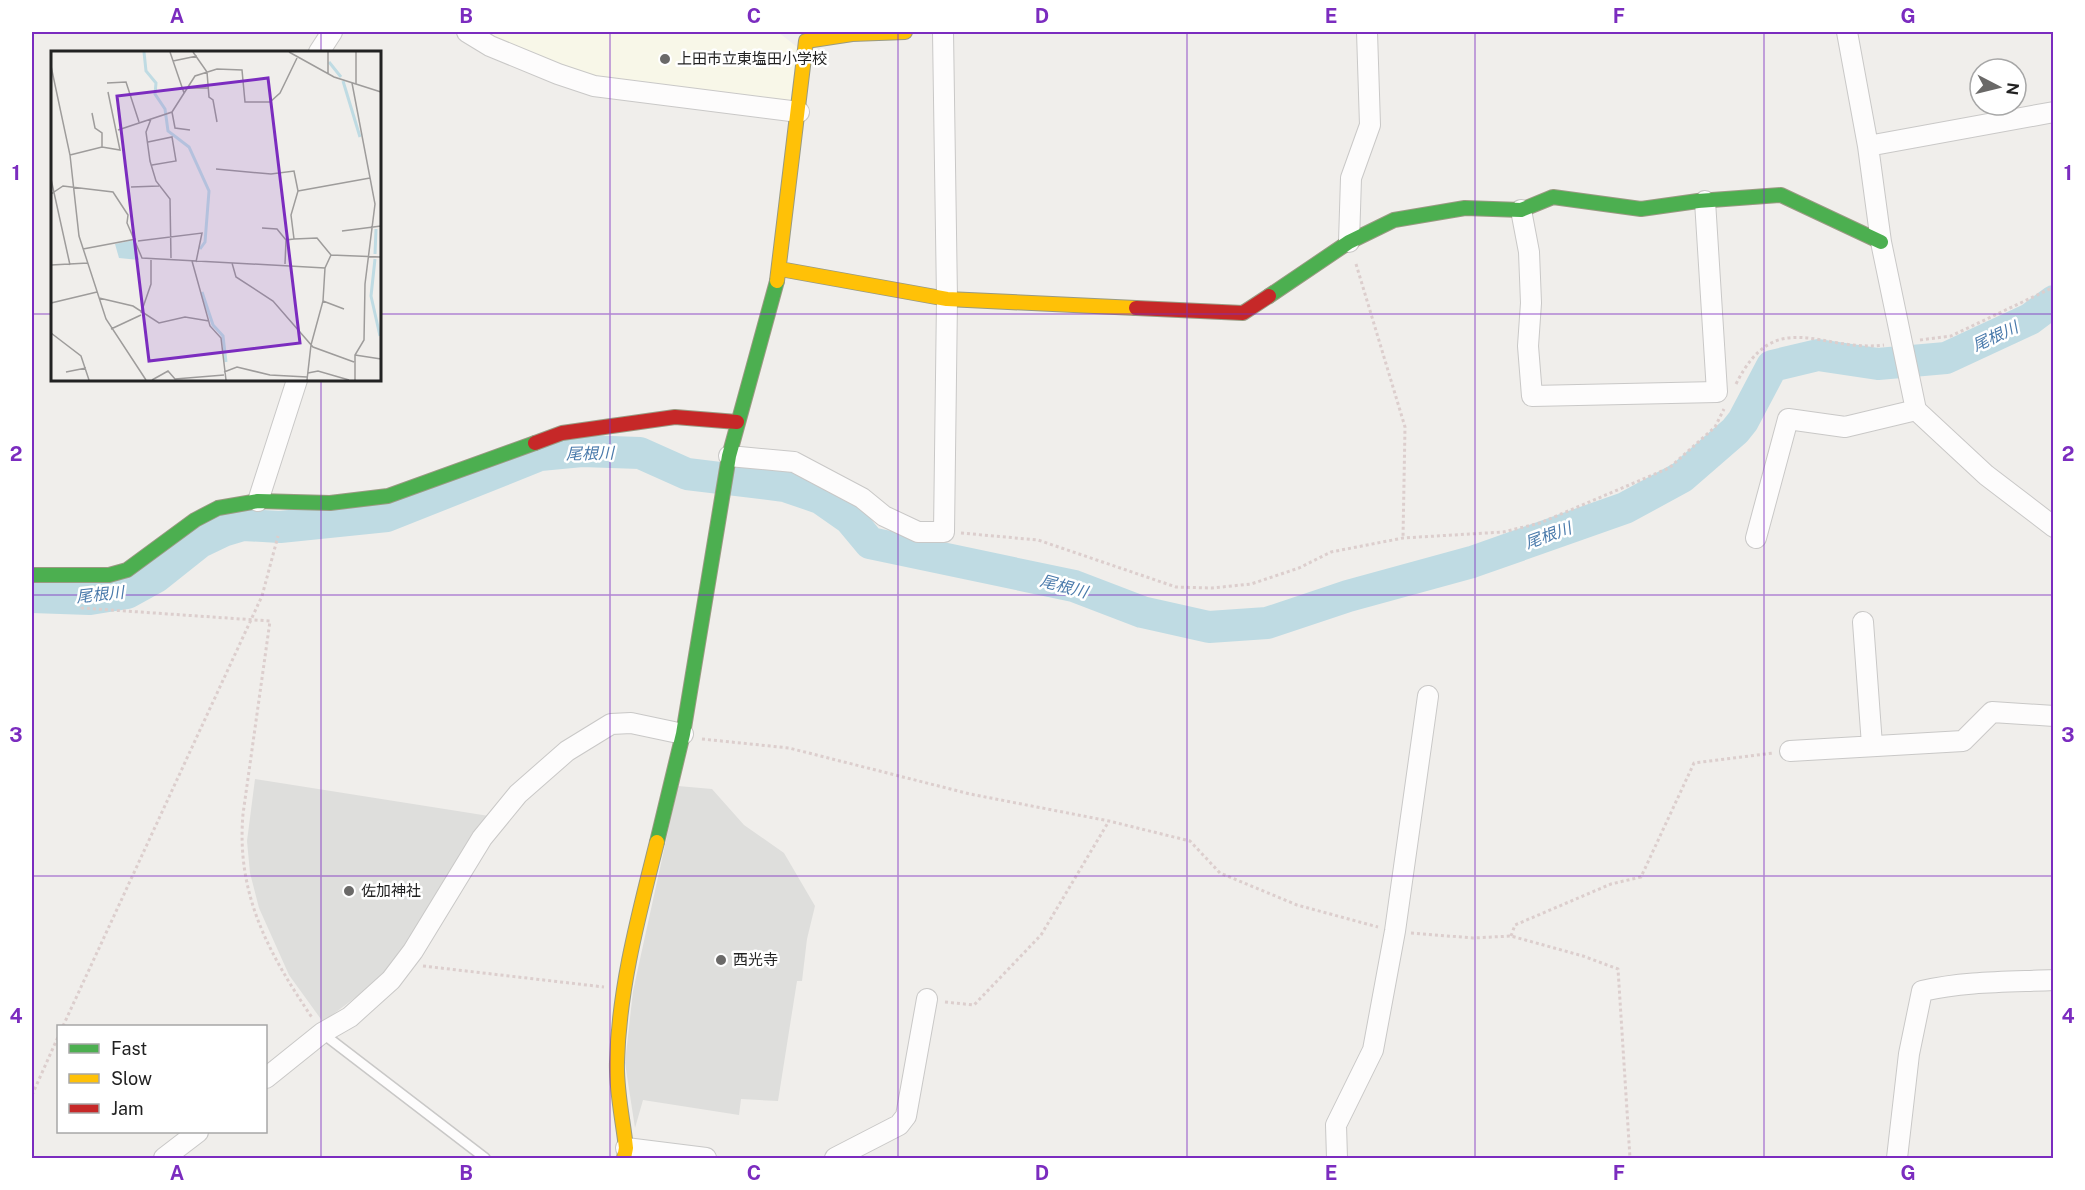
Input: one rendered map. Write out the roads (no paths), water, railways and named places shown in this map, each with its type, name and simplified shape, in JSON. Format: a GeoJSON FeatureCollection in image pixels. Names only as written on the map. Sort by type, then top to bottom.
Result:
{"type":"FeatureCollection","features":[{"type":"Feature","properties":{"kind":"street"},"geometry":{"type":"LineString","coordinates":[[320,51],[332,32]]}},
{"type":"Feature","properties":{"kind":"street"},"geometry":{"type":"LineString","coordinates":[[467,32],[490,46],[594,86],[799,112]]}},
{"type":"Feature","properties":{"kind":"street"},"geometry":{"type":"LineString","coordinates":[[706,1158],[625,1153],[617,1063],[624,989],[635,929],[683,734],[728,463],[737,422],[780,269],[806,41],[852,34],[905,32]]}},
{"type":"Feature","properties":{"kind":"street"},"geometry":{"type":"LineString","coordinates":[[728,463],[794,462],[862,498],[884,516],[918,532],[944,532],[947,299],[943,32]]}},
{"type":"Feature","properties":{"kind":"street"},"geometry":{"type":"LineString","coordinates":[[1349,242],[1351,178],[1370,125],[1367,32]]}},
{"type":"Feature","properties":{"kind":"street"},"geometry":{"type":"LineString","coordinates":[[1847,32],[1868,146],[1881,242],[1916,411],[1986,475],[2053,526]]}},
{"type":"Feature","properties":{"kind":"street"},"geometry":{"type":"LineString","coordinates":[[1868,146],[2054,112]]}},
{"type":"Feature","properties":{"kind":"street"},"geometry":{"type":"LineString","coordinates":[[780,269],[947,299],[1243,313],[1349,242],[1394,220],[1465,208],[1521,210],[1553,197],[1641,209],[1782,195],[1881,242]]}},
{"type":"Feature","properties":{"kind":"street"},"geometry":{"type":"LineString","coordinates":[[1521,210],[1528,252],[1531,303],[1528,346],[1532,396],[1717,392],[1705,201]]}},
{"type":"Feature","properties":{"kind":"street"},"geometry":{"type":"LineString","coordinates":[[258,501],[297,381]]}},
{"type":"Feature","properties":{"kind":"street"},"geometry":{"type":"LineString","coordinates":[[1756,538],[1788,419],[1845,427],[1916,411]]}},
{"type":"Feature","properties":{"kind":"street"},"geometry":{"type":"LineString","coordinates":[[32,575],[109,575],[127,570],[203,516],[218,508],[258,501],[330,503],[388,496],[562,433],[675,417],[737,422]]}},
{"type":"Feature","properties":{"kind":"street"},"geometry":{"type":"LineString","coordinates":[[1863,622],[1872,745]]}},
{"type":"Feature","properties":{"kind":"street"},"geometry":{"type":"LineString","coordinates":[[1337,1158],[1336,1125],[1373,1050],[1395,932],[1428,696]]}},
{"type":"Feature","properties":{"kind":"street"},"geometry":{"type":"LineString","coordinates":[[1790,751],[1963,741],[1992,712],[2054,716]]}},
{"type":"Feature","properties":{"kind":"street"},"geometry":{"type":"LineString","coordinates":[[267,1077],[322,1033],[350,1017],[391,980],[482,838],[518,794],[567,751],[611,724],[631,723],[683,734]]}},
{"type":"Feature","properties":{"kind":"street"},"geometry":{"type":"LineString","coordinates":[[1897,1158],[1909,1054],[1922,991],[1976,983],[2054,980]]}},
{"type":"Feature","properties":{"kind":"street"},"geometry":{"type":"LineString","coordinates":[[835,1158],[899,1125],[906,1116],[927,999]]}},
{"type":"Feature","properties":{"kind":"street"},"geometry":{"type":"LineString","coordinates":[[164,1158],[195,1133]]}},
{"type":"Feature","properties":{"kind":"lane"},"geometry":{"type":"LineString","coordinates":[[322,1033],[485,1158]]}},
{"type":"Feature","properties":{"kind":"waterway","name":"尾根川"},"geometry":{"type":"LineString","coordinates":[[32,597],[90,599],[127,593],[156,577],[200,542],[223,531],[243,525],[280,527],[387,516],[540,455],[582,451],[640,453],[687,474],[785,486],[820,498],[850,519],[870,543],[1074,586],[1142,612],[1209,627],[1267,623],[1348,596],[1472,562],[1625,508],[1682,477],[1735,431],[1743,421],[1772,366],[1818,355],[1878,364],[1946,358],[2030,319],[2054,301]]}},
{"type":"Feature","properties":{"kind":"place","name":"上田市立東塩田小学校"},"geometry":{"type":"Point","coordinates":[665,59]}},
{"type":"Feature","properties":{"kind":"place","name":"佐加神社"},"geometry":{"type":"Point","coordinates":[349,891]}},
{"type":"Feature","properties":{"kind":"place","name":"西光寺"},"geometry":{"type":"Point","coordinates":[721,960]}}]}
